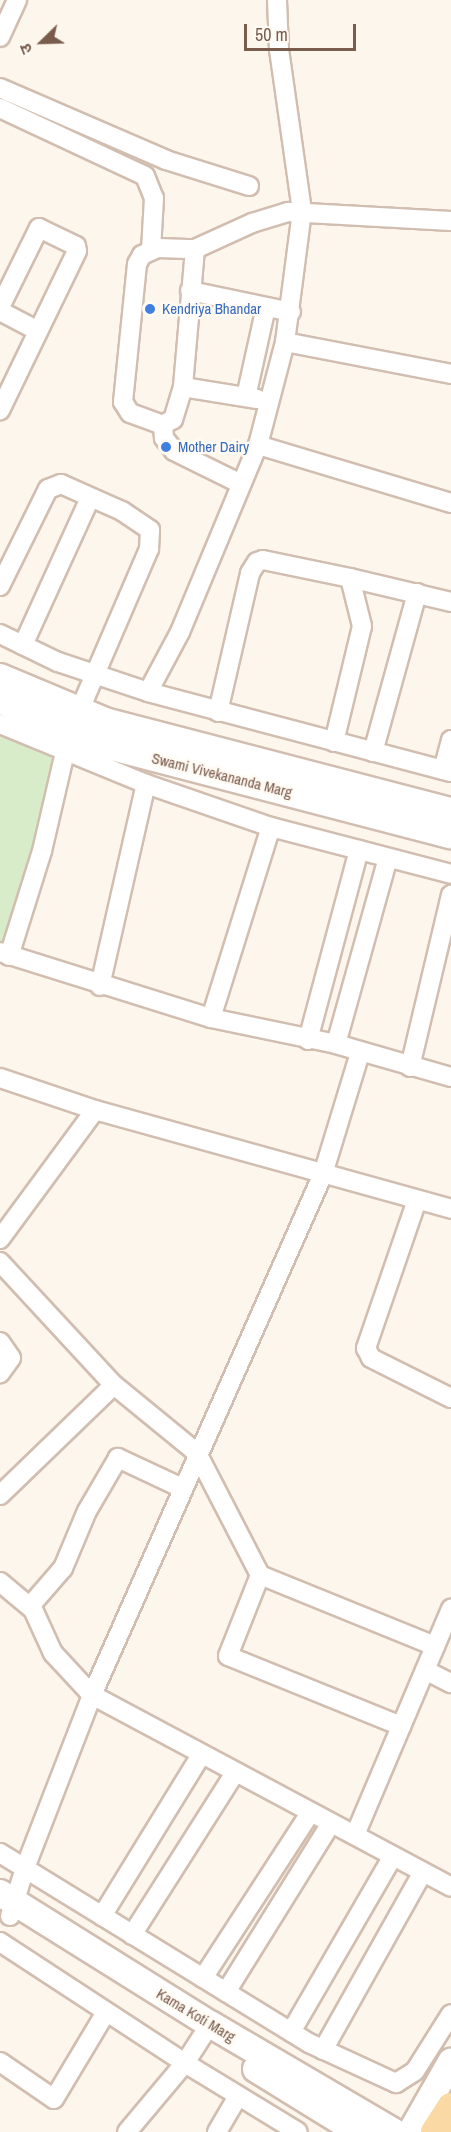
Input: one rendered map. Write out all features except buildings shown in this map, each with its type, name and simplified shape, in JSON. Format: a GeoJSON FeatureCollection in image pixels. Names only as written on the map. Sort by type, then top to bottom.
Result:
{"type":"FeatureCollection","features":[{"type":"Feature","properties":{"kind":"main road"},"geometry":{"type":"LineString","coordinates":[[435,2132],[440,2103]]}},
{"type":"Feature","properties":{"kind":"street"},"geometry":{"type":"LineString","coordinates":[[0,37],[17,0]]}},
{"type":"Feature","properties":{"kind":"street"},"geometry":{"type":"LineString","coordinates":[[148,692],[180,632],[258,444],[291,312],[302,211],[279,50],[277,0]]}},
{"type":"Feature","properties":{"kind":"street"},"geometry":{"type":"LineString","coordinates":[[0,88],[166,159],[249,186]]}},
{"type":"Feature","properties":{"kind":"street"},"geometry":{"type":"LineString","coordinates":[[0,108],[145,176],[154,198],[151,250],[137,264],[123,402],[130,413],[163,425]]}},
{"type":"Feature","properties":{"kind":"street"},"geometry":{"type":"LineString","coordinates":[[151,250],[195,249],[252,223],[302,211],[451,221]]}},
{"type":"Feature","properties":{"kind":"street"},"geometry":{"type":"LineString","coordinates":[[0,410],[77,251],[76,246],[45,227],[39,228],[0,309],[38,331]]}},
{"type":"Feature","properties":{"kind":"street"},"geometry":{"type":"LineString","coordinates":[[163,425],[173,419],[183,387],[195,249]]}},
{"type":"Feature","properties":{"kind":"street"},"geometry":{"type":"LineString","coordinates":[[190,291],[291,312]]}},
{"type":"Feature","properties":{"kind":"street"},"geometry":{"type":"LineString","coordinates":[[246,397],[266,308]]}},
{"type":"Feature","properties":{"kind":"street"},"geometry":{"type":"LineString","coordinates":[[285,342],[451,374]]}},
{"type":"Feature","properties":{"kind":"street"},"geometry":{"type":"LineString","coordinates":[[183,387],[270,401]]}},
{"type":"Feature","properties":{"kind":"street"},"geometry":{"type":"LineString","coordinates":[[163,425],[164,438],[174,451],[241,484]]}},
{"type":"Feature","properties":{"kind":"street"},"geometry":{"type":"LineString","coordinates":[[258,444],[451,503]]}},
{"type":"Feature","properties":{"kind":"street"},"geometry":{"type":"LineString","coordinates":[[0,586],[48,489],[61,484],[146,525],[152,536],[71,734],[42,851],[4,954],[100,986],[211,1018],[336,1044],[360,1053],[451,1077]]}},
{"type":"Feature","properties":{"kind":"street"},"geometry":{"type":"LineString","coordinates":[[22,645],[90,498]]}},
{"type":"Feature","properties":{"kind":"street"},"geometry":{"type":"LineString","coordinates":[[218,712],[253,566],[263,560],[451,602]]}},
{"type":"Feature","properties":{"kind":"street"},"geometry":{"type":"LineString","coordinates":[[334,742],[362,626],[350,578]]}},
{"type":"Feature","properties":{"kind":"street"},"geometry":{"type":"LineString","coordinates":[[373,752],[417,593]]}},
{"type":"Feature","properties":{"kind":"street"},"geometry":{"type":"LineString","coordinates":[[0,634],[97,675],[148,692],[447,771],[451,740]]}},
{"type":"Feature","properties":{"kind":"street","name":"Swami Vivekananda Marg"},"geometry":{"type":"LineString","coordinates":[[0,677],[71,734],[451,811]]}},
{"type":"Feature","properties":{"kind":"street","name":"Swami Vivekananda Marg"},"geometry":{"type":"LineString","coordinates":[[0,700],[71,734],[451,835]]}},
{"type":"Feature","properties":{"kind":"street"},"geometry":{"type":"LineString","coordinates":[[0,724],[71,734],[146,784],[271,827],[451,874]]}},
{"type":"Feature","properties":{"kind":"street"},"geometry":{"type":"LineString","coordinates":[[100,986],[146,784]]}},
{"type":"Feature","properties":{"kind":"street"},"geometry":{"type":"LineString","coordinates":[[211,1018],[271,827]]}},
{"type":"Feature","properties":{"kind":"street"},"geometry":{"type":"LineString","coordinates":[[308,1040],[359,850]]}},
{"type":"Feature","properties":{"kind":"street"},"geometry":{"type":"LineString","coordinates":[[336,1044],[388,858]]}},
{"type":"Feature","properties":{"kind":"street"},"geometry":{"type":"LineString","coordinates":[[410,1067],[451,896]]}},
{"type":"Feature","properties":{"kind":"street"},"geometry":{"type":"LineString","coordinates":[[6,1905],[24,1868],[92,1695],[197,1452],[322,1174],[360,1053]]}},
{"type":"Feature","properties":{"kind":"street"},"geometry":{"type":"LineString","coordinates":[[0,1078],[95,1110],[451,1209]]}},
{"type":"Feature","properties":{"kind":"street"},"geometry":{"type":"LineString","coordinates":[[0,1239],[95,1110]]}},
{"type":"Feature","properties":{"kind":"street"},"geometry":{"type":"LineString","coordinates":[[417,1200],[366,1348],[371,1358],[451,1398]]}},
{"type":"Feature","properties":{"kind":"street"},"geometry":{"type":"LineString","coordinates":[[0,1262],[114,1386],[197,1452],[260,1575],[435,1646]]}},
{"type":"Feature","properties":{"kind":"street"},"geometry":{"type":"LineString","coordinates":[[0,1342],[11,1358],[0,1374]]}},
{"type":"Feature","properties":{"kind":"street"},"geometry":{"type":"LineString","coordinates":[[0,1495],[114,1386]]}},
{"type":"Feature","properties":{"kind":"street"},"geometry":{"type":"LineString","coordinates":[[31,1608],[63,1568],[87,1511],[117,1458],[182,1488]]}},
{"type":"Feature","properties":{"kind":"street"},"geometry":{"type":"LineString","coordinates":[[260,1575],[228,1656],[401,1726]]}},
{"type":"Feature","properties":{"kind":"street"},"geometry":{"type":"LineString","coordinates":[[0,1582],[31,1608],[53,1653],[92,1695],[234,1774],[311,1812],[451,1887]]}},
{"type":"Feature","properties":{"kind":"street"},"geometry":{"type":"LineString","coordinates":[[355,1835],[451,1609]]}},
{"type":"Feature","properties":{"kind":"street"},"geometry":{"type":"LineString","coordinates":[[425,1670],[451,1683]]}},
{"type":"Feature","properties":{"kind":"street"},"geometry":{"type":"LineString","coordinates":[[102,1916],[201,1755]]}},
{"type":"Feature","properties":{"kind":"street"},"geometry":{"type":"LineString","coordinates":[[132,1935],[234,1774]]}},
{"type":"Feature","properties":{"kind":"street"},"geometry":{"type":"LineString","coordinates":[[203,1978],[311,1812]]}},
{"type":"Feature","properties":{"kind":"street"},"geometry":{"type":"LineString","coordinates":[[226,1992],[331,1823]]}},
{"type":"Feature","properties":{"kind":"street"},"geometry":{"type":"LineString","coordinates":[[0,1853],[291,2032],[323,2050],[401,2082],[415,2071],[451,2014]]}},
{"type":"Feature","properties":{"kind":"street"},"geometry":{"type":"LineString","coordinates":[[291,2032],[393,1856]]}},
{"type":"Feature","properties":{"kind":"street"},"geometry":{"type":"LineString","coordinates":[[323,2050],[423,1872]]}},
{"type":"Feature","properties":{"kind":"street","name":"Kama Koti Marg"},"geometry":{"type":"LineString","coordinates":[[6,1905],[206,2031],[357,2120],[394,2132]]}},
{"type":"Feature","properties":{"kind":"street"},"geometry":{"type":"LineString","coordinates":[[0,1942],[185,2063],[298,2132]]}},
{"type":"Feature","properties":{"kind":"street"},"geometry":{"type":"LineString","coordinates":[[0,2062],[54,2100],[106,2012]]}},
{"type":"Feature","properties":{"kind":"street"},"geometry":{"type":"LineString","coordinates":[[127,2132],[185,2063],[206,2031]]}},
{"type":"Feature","properties":{"kind":"street"},"geometry":{"type":"LineString","coordinates":[[411,2132],[440,2103],[451,2062]]}},
{"type":"Feature","properties":{"kind":"street"},"geometry":{"type":"LineString","coordinates":[[217,2132],[238,2096]]}},
{"type":"Feature","properties":{"kind":"street"},"geometry":{"type":"LineString","coordinates":[[357,2120],[440,2103]]}},
{"type":"Feature","properties":{"kind":"green space"},"geometry":{"type":"Polygon","coordinates":[[[0,730],[64,759],[7,946],[0,944],[0,730]]]}},
{"type":"Feature","properties":{"kind":"place","name":"Kendriya Bhandar"},"geometry":{"type":"Point","coordinates":[150,309]}},
{"type":"Feature","properties":{"kind":"place","name":"Mother Dairy"},"geometry":{"type":"Point","coordinates":[166,447]}}]}
